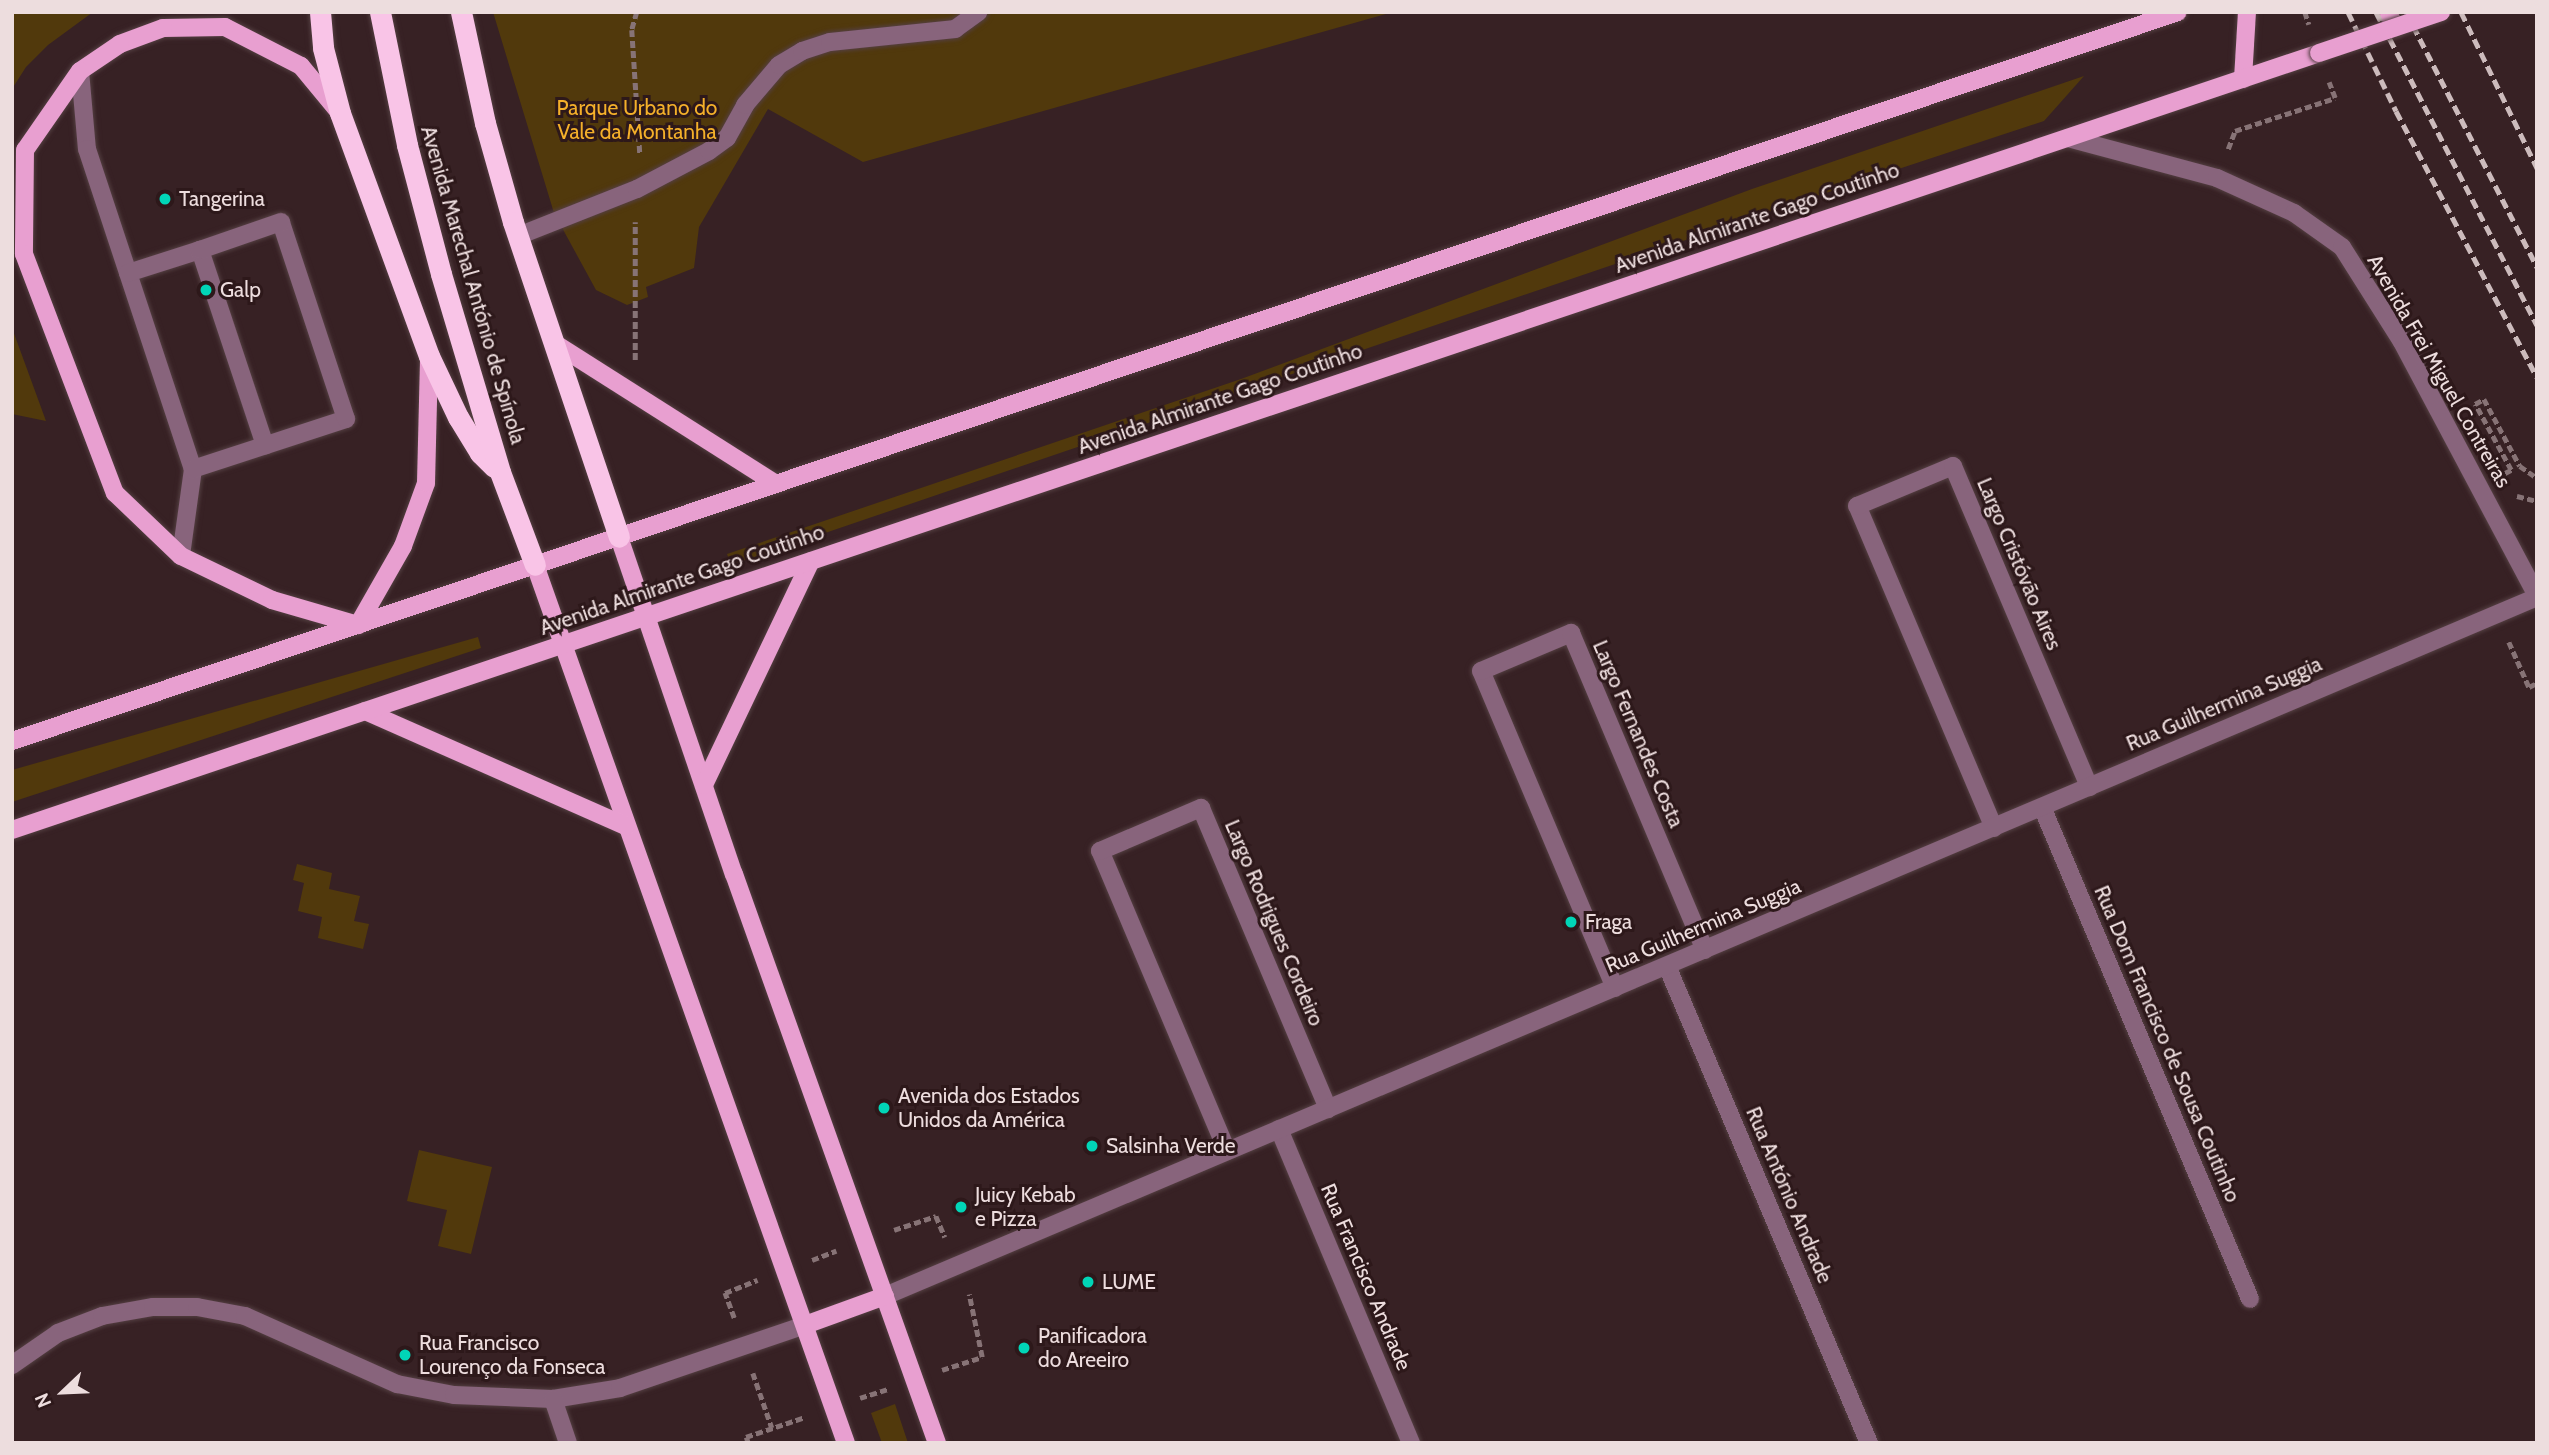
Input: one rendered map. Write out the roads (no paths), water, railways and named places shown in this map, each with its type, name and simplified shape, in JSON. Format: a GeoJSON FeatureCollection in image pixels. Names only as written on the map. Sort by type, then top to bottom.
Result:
{"type":"FeatureCollection","features":[{"type":"Feature","properties":{"kind":"highway"},"geometry":{"type":"LineString","coordinates":[[320,12],[323,48],[340,113],[429,356],[458,417],[481,453],[500,472]]}},
{"type":"Feature","properties":{"kind":"highway","name":"Avenida Marechal António de Spínola"},"geometry":{"type":"LineString","coordinates":[[380,12],[425,216],[500,472],[535,565]]}},
{"type":"Feature","properties":{"kind":"highway"},"geometry":{"type":"LineString","coordinates":[[461,12],[485,123],[518,236],[619,537]]}},
{"type":"Feature","properties":{"kind":"main road"},"geometry":{"type":"LineString","coordinates":[[12,741],[2178,12]]}},
{"type":"Feature","properties":{"kind":"main road"},"geometry":{"type":"LineString","coordinates":[[2243,79],[2247,12]]}},
{"type":"Feature","properties":{"kind":"main road","name":"Avenida Almirante Gago Coutinho"},"geometry":{"type":"LineString","coordinates":[[12,830],[2243,79],[2319,53],[2391,20],[2441,12]]}},
{"type":"Feature","properties":{"kind":"main road"},"geometry":{"type":"LineString","coordinates":[[340,113],[301,66],[225,27],[163,27],[120,44],[80,71],[25,150],[24,254],[115,493],[181,556],[272,600],[358,625]]}},
{"type":"Feature","properties":{"kind":"main road"},"geometry":{"type":"LineString","coordinates":[[554,343],[776,484]]}},
{"type":"Feature","properties":{"kind":"main road"},"geometry":{"type":"LineString","coordinates":[[358,625],[403,546],[426,483],[429,356]]}},
{"type":"Feature","properties":{"kind":"main road"},"geometry":{"type":"LineString","coordinates":[[619,537],[937,1443]]}},
{"type":"Feature","properties":{"kind":"main road"},"geometry":{"type":"LineString","coordinates":[[704,785],[811,561]]}},
{"type":"Feature","properties":{"kind":"main road"},"geometry":{"type":"LineString","coordinates":[[535,565],[846,1443]]}},
{"type":"Feature","properties":{"kind":"main road"},"geometry":{"type":"LineString","coordinates":[[365,711],[626,825]]}},
{"type":"Feature","properties":{"kind":"main road"},"geometry":{"type":"LineString","coordinates":[[805,1325],[886,1296]]}},
{"type":"Feature","properties":{"kind":"street"},"geometry":{"type":"LineString","coordinates":[[518,236],[637,189],[709,151],[727,138],[745,105],[779,65],[802,51],[830,42],[955,29],[978,12]]}},
{"type":"Feature","properties":{"kind":"street"},"geometry":{"type":"LineString","coordinates":[[80,71],[87,149],[193,469],[181,556]]}},
{"type":"Feature","properties":{"kind":"street","name":"Avenida Frei Miguel Contreiras"},"geometry":{"type":"LineString","coordinates":[[2068,138],[2217,178],[2294,213],[2342,247],[2402,342],[2537,596]]}},
{"type":"Feature","properties":{"kind":"street"},"geometry":{"type":"LineString","coordinates":[[128,273],[281,222],[346,419],[193,469]]}},
{"type":"Feature","properties":{"kind":"street"},"geometry":{"type":"LineString","coordinates":[[200,250],[265,445]]}},
{"type":"Feature","properties":{"kind":"street","name":"Largo Cristóvão Aires"},"geometry":{"type":"LineString","coordinates":[[1994,828],[1857,506],[1954,466],[2089,788]]}},
{"type":"Feature","properties":{"kind":"street","name":"Rua Guilhermina Suggia"},"geometry":{"type":"LineString","coordinates":[[886,1296],[2537,596]]}},
{"type":"Feature","properties":{"kind":"street","name":"Largo Fernandes Costa"},"geometry":{"type":"LineString","coordinates":[[1615,988],[1481,671],[1571,633],[1705,950]]}},
{"type":"Feature","properties":{"kind":"street","name":"Rua Dom Francisco de Sousa Coutinho"},"geometry":{"type":"LineString","coordinates":[[2042,807],[2250,1299]]}},
{"type":"Feature","properties":{"kind":"street","name":"Largo Rodrigues Cordeiro"},"geometry":{"type":"LineString","coordinates":[[1227,1152],[1100,850],[1201,808],[1328,1109]]}},
{"type":"Feature","properties":{"kind":"street","name":"Rua António Andrade"},"geometry":{"type":"LineString","coordinates":[[1667,966],[1869,1443]]}},
{"type":"Feature","properties":{"kind":"street","name":"Rua Francisco Andrade"},"geometry":{"type":"LineString","coordinates":[[1279,1129],[1411,1443]]}},
{"type":"Feature","properties":{"kind":"street"},"geometry":{"type":"LineString","coordinates":[[12,1365],[58,1333],[102,1317],[153,1307],[197,1307],[245,1316],[397,1384],[454,1395],[553,1399],[620,1388],[805,1325]]}},
{"type":"Feature","properties":{"kind":"street"},"geometry":{"type":"LineString","coordinates":[[553,1399],[568,1443]]}},
{"type":"Feature","properties":{"kind":"railway"},"geometry":{"type":"LineString","coordinates":[[2348,12],[2396,111],[2537,377]]}},
{"type":"Feature","properties":{"kind":"railway"},"geometry":{"type":"LineString","coordinates":[[2376,12],[2537,325]]}},
{"type":"Feature","properties":{"kind":"railway"},"geometry":{"type":"LineString","coordinates":[[2406,12],[2537,267]]}},
{"type":"Feature","properties":{"kind":"railway"},"geometry":{"type":"LineString","coordinates":[[2461,12],[2537,168]]}},
{"type":"Feature","properties":{"kind":"place","name":"Tangerina"},"geometry":{"type":"Point","coordinates":[165,199]}},
{"type":"Feature","properties":{"kind":"place","name":"Galp"},"geometry":{"type":"Point","coordinates":[206,290]}},
{"type":"Feature","properties":{"kind":"place","name":"Fraga"},"geometry":{"type":"Point","coordinates":[1571,922]}},
{"type":"Feature","properties":{"kind":"place","name":"Avenida dos Estados Unidos da América"},"geometry":{"type":"Point","coordinates":[884,1108]}},
{"type":"Feature","properties":{"kind":"place","name":"Salsinha Verde"},"geometry":{"type":"Point","coordinates":[1092,1146]}},
{"type":"Feature","properties":{"kind":"place","name":"Juicy Kebab e Pizza"},"geometry":{"type":"Point","coordinates":[961,1207]}},
{"type":"Feature","properties":{"kind":"place","name":"LUME"},"geometry":{"type":"Point","coordinates":[1088,1282]}},
{"type":"Feature","properties":{"kind":"place","name":"Panificadora do Areeiro"},"geometry":{"type":"Point","coordinates":[1024,1348]}},
{"type":"Feature","properties":{"kind":"place","name":"Rua Francisco Lourenço da Fonseca"},"geometry":{"type":"Point","coordinates":[405,1355]}},
{"type":"Feature","properties":{"kind":"park label","name":"Parque Urbano do Vale da Montanha"},"geometry":{"type":"Point","coordinates":[637,120]}}]}
